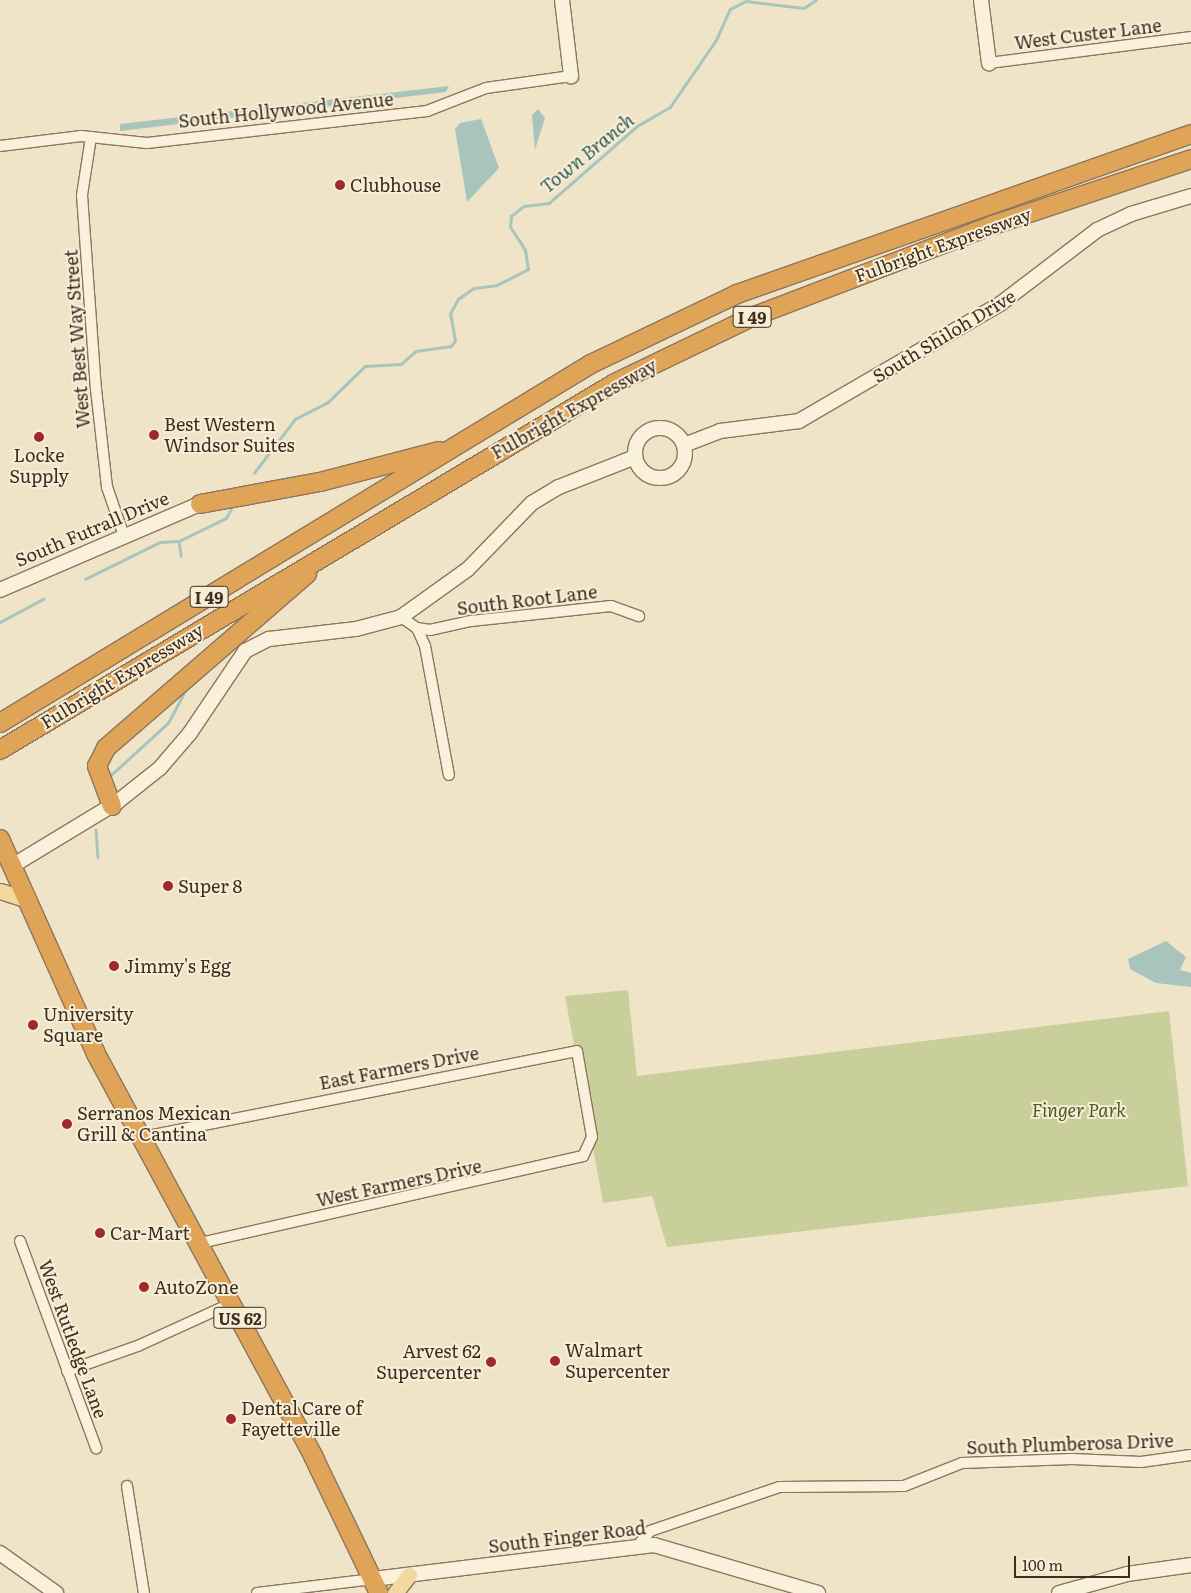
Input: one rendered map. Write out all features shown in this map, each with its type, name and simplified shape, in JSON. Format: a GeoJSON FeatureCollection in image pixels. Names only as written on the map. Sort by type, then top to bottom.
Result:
{"type":"FeatureCollection","features":[{"type":"Feature","properties":{"kind":"highway","name":"Fulbright Expressway"},"geometry":{"type":"LineString","coordinates":[[1,723],[591,364],[737,294],[1191,134]]}},
{"type":"Feature","properties":{"kind":"highway","name":"Fulbright Expressway"},"geometry":{"type":"LineString","coordinates":[[6,747],[343,542],[615,382],[752,316],[993,225],[1191,159]]}},
{"type":"Feature","properties":{"kind":"highway"},"geometry":{"type":"LineString","coordinates":[[200,504],[320,482],[456,447]]}},
{"type":"Feature","properties":{"kind":"highway"},"geometry":{"type":"LineString","coordinates":[[112,806],[98,772],[106,748],[343,542]]}},
{"type":"Feature","properties":{"kind":"highway","name":"US 62"},"geometry":{"type":"LineString","coordinates":[[0,839],[6,870],[26,900],[96,1054],[232,1303],[376,1586]]}},
{"type":"Feature","properties":{"kind":"main road"},"geometry":{"type":"LineString","coordinates":[[0,891],[26,900]]}},
{"type":"Feature","properties":{"kind":"main road"},"geometry":{"type":"LineString","coordinates":[[395,1593],[409,1575]]}},
{"type":"Feature","properties":{"kind":"street"},"geometry":{"type":"LineString","coordinates":[[562,0],[572,76]]}},
{"type":"Feature","properties":{"kind":"street"},"geometry":{"type":"LineString","coordinates":[[982,0],[989,63]]}},
{"type":"Feature","properties":{"kind":"street","name":"West Custer Lane"},"geometry":{"type":"LineString","coordinates":[[989,63],[1191,37]]}},
{"type":"Feature","properties":{"kind":"street","name":"South Hollywood Avenue"},"geometry":{"type":"LineString","coordinates":[[0,146],[91,137],[135,144],[427,111],[486,88],[572,76]]}},
{"type":"Feature","properties":{"kind":"street","name":"West Best Way Street"},"geometry":{"type":"LineString","coordinates":[[91,137],[82,195],[96,389],[107,488],[124,536]]}},
{"type":"Feature","properties":{"kind":"street","name":"South Shiloh Drive"},"geometry":{"type":"LineString","coordinates":[[684,445],[720,431],[799,421],[1000,304],[1097,230],[1131,214],[1191,196]]}},
{"type":"Feature","properties":{"kind":"street"},"geometry":{"type":"LineString","coordinates":[[667,428],[684,445],[683,462],[664,478],[648,475],[635,457],[639,439],[651,429],[667,428]]}},
{"type":"Feature","properties":{"kind":"street"},"geometry":{"type":"LineString","coordinates":[[6,870],[112,806],[173,754],[245,651],[269,639],[356,629],[401,617],[468,569],[532,503],[559,487],[635,457]]}},
{"type":"Feature","properties":{"kind":"street","name":"South Futrall Drive"},"geometry":{"type":"LineString","coordinates":[[0,590],[200,504]]}},
{"type":"Feature","properties":{"kind":"street","name":"South Root Lane"},"geometry":{"type":"LineString","coordinates":[[417,628],[611,606],[639,616]]}},
{"type":"Feature","properties":{"kind":"street"},"geometry":{"type":"LineString","coordinates":[[401,617],[417,628],[425,646],[449,775]]}},
{"type":"Feature","properties":{"kind":"street","name":"East Farmers Drive"},"geometry":{"type":"LineString","coordinates":[[143,1137],[577,1051],[592,1137]]}},
{"type":"Feature","properties":{"kind":"street","name":"West Farmers Drive"},"geometry":{"type":"LineString","coordinates":[[200,1243],[575,1160],[590,1148],[592,1137]]}},
{"type":"Feature","properties":{"kind":"street","name":"West Rutledge Lane"},"geometry":{"type":"LineString","coordinates":[[20,1241],[96,1448]]}},
{"type":"Feature","properties":{"kind":"street"},"geometry":{"type":"LineString","coordinates":[[68,1371],[140,1346],[232,1303]]}},
{"type":"Feature","properties":{"kind":"street","name":"South Plumberosa Drive"},"geometry":{"type":"LineString","coordinates":[[638,1545],[650,1531],[779,1487],[904,1486],[962,1464],[1072,1459],[1141,1462],[1191,1455]]}},
{"type":"Feature","properties":{"kind":"street"},"geometry":{"type":"LineString","coordinates":[[127,1486],[144,1593]]}},
{"type":"Feature","properties":{"kind":"street","name":"South Finger Road"},"geometry":{"type":"LineString","coordinates":[[376,1586],[409,1575],[638,1545],[672,1548],[818,1593]]}},
{"type":"Feature","properties":{"kind":"street"},"geometry":{"type":"LineString","coordinates":[[0,1553],[56,1593]]}},
{"type":"Feature","properties":{"kind":"street"},"geometry":{"type":"LineString","coordinates":[[1059,1593],[1127,1574],[1191,1565]]}},
{"type":"Feature","properties":{"kind":"street"},"geometry":{"type":"LineString","coordinates":[[258,1593],[376,1586]]}},
{"type":"Feature","properties":{"kind":"green space","name":"Finger Park"},"geometry":{"type":"Polygon","coordinates":[[[628,990],[637,1076],[1169,1011],[1188,1186],[667,1247],[652,1196],[603,1203],[565,996],[628,990]]]}},
{"type":"Feature","properties":{"kind":"water"},"geometry":{"type":"Polygon","coordinates":[[[449,86],[446,92],[120,131],[120,124],[449,86]]]}},
{"type":"Feature","properties":{"kind":"water"},"geometry":{"type":"Polygon","coordinates":[[[538,109],[545,118],[535,150],[532,115],[538,109]]]}},
{"type":"Feature","properties":{"kind":"water"},"geometry":{"type":"Polygon","coordinates":[[[481,119],[499,168],[467,202],[455,129],[460,123],[481,119]]]}},
{"type":"Feature","properties":{"kind":"water"},"geometry":{"type":"Polygon","coordinates":[[[1166,941],[1186,957],[1180,970],[1191,973],[1191,987],[1156,983],[1130,969],[1128,959],[1166,941]]]}},
{"type":"Feature","properties":{"kind":"waterway","name":"Town Branch"},"geometry":{"type":"LineString","coordinates":[[254,473],[295,419],[327,403],[365,366],[401,364],[416,351],[451,346],[455,341],[450,314],[458,299],[474,288],[497,285],[528,269],[525,250],[510,227],[511,216],[524,206],[549,203],[637,126],[670,107],[716,40],[730,9],[746,1],[804,8],[816,0]]}},
{"type":"Feature","properties":{"kind":"waterway"},"geometry":{"type":"LineString","coordinates":[[85,579],[160,542],[179,541],[226,518],[231,509]]}},
{"type":"Feature","properties":{"kind":"waterway"},"geometry":{"type":"LineString","coordinates":[[179,541],[181,556]]}},
{"type":"Feature","properties":{"kind":"waterway"},"geometry":{"type":"LineString","coordinates":[[0,622],[43,599]]}},
{"type":"Feature","properties":{"kind":"waterway"},"geometry":{"type":"LineString","coordinates":[[111,775],[168,723],[183,695]]}},
{"type":"Feature","properties":{"kind":"waterway"},"geometry":{"type":"LineString","coordinates":[[96,830],[98,857]]}},
{"type":"Feature","properties":{"kind":"place","name":"Clubhouse"},"geometry":{"type":"Point","coordinates":[340,185]}},
{"type":"Feature","properties":{"kind":"place","name":"Best Western Windsor Suites"},"geometry":{"type":"Point","coordinates":[154,435]}},
{"type":"Feature","properties":{"kind":"place","name":"Locke Supply"},"geometry":{"type":"Point","coordinates":[39,437]}},
{"type":"Feature","properties":{"kind":"place","name":"Super 8"},"geometry":{"type":"Point","coordinates":[168,886]}},
{"type":"Feature","properties":{"kind":"place","name":"Jimmy's Egg"},"geometry":{"type":"Point","coordinates":[114,966]}},
{"type":"Feature","properties":{"kind":"place","name":"University Square"},"geometry":{"type":"Point","coordinates":[33,1025]}},
{"type":"Feature","properties":{"kind":"place","name":"Serranos Mexican Grill & Cantina"},"geometry":{"type":"Point","coordinates":[67,1124]}},
{"type":"Feature","properties":{"kind":"place","name":"Car-Mart"},"geometry":{"type":"Point","coordinates":[100,1233]}},
{"type":"Feature","properties":{"kind":"place","name":"AutoZone"},"geometry":{"type":"Point","coordinates":[144,1287]}},
{"type":"Feature","properties":{"kind":"place","name":"Walmart Supercenter"},"geometry":{"type":"Point","coordinates":[555,1361]}},
{"type":"Feature","properties":{"kind":"place","name":"Arvest 62 Supercenter"},"geometry":{"type":"Point","coordinates":[491,1362]}},
{"type":"Feature","properties":{"kind":"place","name":"Dental Care of Fayetteville"},"geometry":{"type":"Point","coordinates":[231,1419]}}]}
